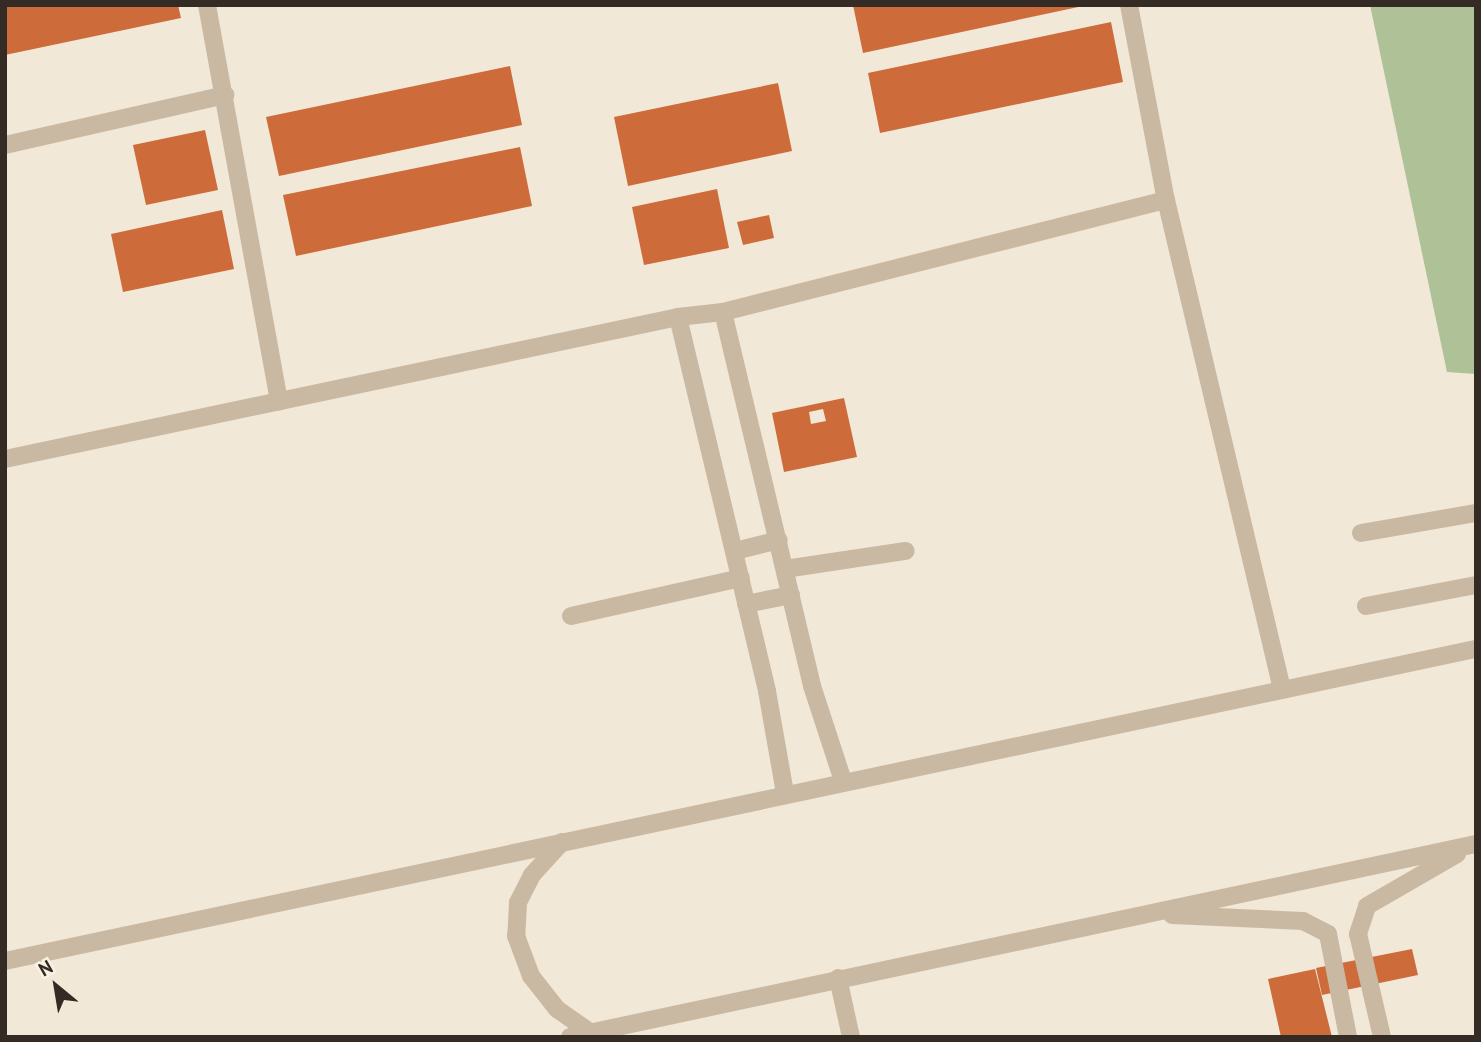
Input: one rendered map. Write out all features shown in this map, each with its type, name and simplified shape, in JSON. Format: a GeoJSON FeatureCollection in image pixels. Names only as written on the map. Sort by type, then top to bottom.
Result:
{"type":"FeatureCollection","features":[{"type":"Feature","properties":{"kind":"street"},"geometry":{"type":"LineString","coordinates":[[207,5],[279,402]]}},
{"type":"Feature","properties":{"kind":"street"},"geometry":{"type":"LineString","coordinates":[[1129,5],[1166,200],[1282,689]]}},
{"type":"Feature","properties":{"kind":"street"},"geometry":{"type":"LineString","coordinates":[[5,145],[225,95]]}},
{"type":"Feature","properties":{"kind":"street"},"geometry":{"type":"LineString","coordinates":[[5,459],[678,317],[723,312],[1166,200]]}},
{"type":"Feature","properties":{"kind":"street"},"geometry":{"type":"LineString","coordinates":[[723,312],[813,686],[843,781]]}},
{"type":"Feature","properties":{"kind":"street"},"geometry":{"type":"LineString","coordinates":[[678,317],[735,551],[785,793]]}},
{"type":"Feature","properties":{"kind":"street"},"geometry":{"type":"LineString","coordinates":[[1361,533],[1476,513]]}},
{"type":"Feature","properties":{"kind":"street"},"geometry":{"type":"LineString","coordinates":[[735,551],[779,540]]}},
{"type":"Feature","properties":{"kind":"street"},"geometry":{"type":"LineString","coordinates":[[785,569],[906,551]]}},
{"type":"Feature","properties":{"kind":"street"},"geometry":{"type":"LineString","coordinates":[[571,616],[741,578]]}},
{"type":"Feature","properties":{"kind":"street"},"geometry":{"type":"LineString","coordinates":[[1366,606],[1476,585]]}},
{"type":"Feature","properties":{"kind":"street"},"geometry":{"type":"LineString","coordinates":[[746,604],[791,595]]}},
{"type":"Feature","properties":{"kind":"street"},"geometry":{"type":"LineString","coordinates":[[5,961],[785,793],[1476,649]]}},
{"type":"Feature","properties":{"kind":"street"},"geometry":{"type":"LineString","coordinates":[[562,842],[532,875],[518,904],[516,936],[538,985],[557,1009],[592,1032]]}},
{"type":"Feature","properties":{"kind":"street"},"geometry":{"type":"LineString","coordinates":[[570,1037],[1475,844]]}},
{"type":"Feature","properties":{"kind":"street"},"geometry":{"type":"LineString","coordinates":[[1382,1037],[1358,934],[1367,906],[1475,844]]}},
{"type":"Feature","properties":{"kind":"street"},"geometry":{"type":"LineString","coordinates":[[1144,914],[1303,920],[1328,934],[1349,1037]]}},
{"type":"Feature","properties":{"kind":"street"},"geometry":{"type":"LineString","coordinates":[[838,978],[851,1037]]}},
{"type":"Feature","properties":{"kind":"green space"},"geometry":{"type":"Polygon","coordinates":[[[1370,5],[1476,5],[1476,374],[1447,372],[1370,5]]]}},
{"type":"Feature","properties":{"kind":"building"},"geometry":{"type":"Polygon","coordinates":[[[5,5],[178,5],[181,18],[5,55],[5,5]]]}},
{"type":"Feature","properties":{"kind":"building"},"geometry":{"type":"Polygon","coordinates":[[[853,5],[1083,5],[1083,6],[863,53],[853,5]]]}},
{"type":"Feature","properties":{"kind":"building"},"geometry":{"type":"Polygon","coordinates":[[[1111,22],[1123,82],[880,133],[868,73],[1111,22]]]}},
{"type":"Feature","properties":{"kind":"building"},"geometry":{"type":"Polygon","coordinates":[[[510,66],[522,125],[279,176],[266,117],[510,66]]]}},
{"type":"Feature","properties":{"kind":"building"},"geometry":{"type":"Polygon","coordinates":[[[778,83],[792,151],[628,186],[614,117],[778,83]]]}},
{"type":"Feature","properties":{"kind":"building"},"geometry":{"type":"Polygon","coordinates":[[[205,130],[218,190],[146,205],[133,145],[205,130]]]}},
{"type":"Feature","properties":{"kind":"building"},"geometry":{"type":"Polygon","coordinates":[[[520,147],[532,206],[296,256],[283,195],[520,147]]]}},
{"type":"Feature","properties":{"kind":"building"},"geometry":{"type":"Polygon","coordinates":[[[717,189],[729,248],[644,265],[632,207],[717,189]]]}},
{"type":"Feature","properties":{"kind":"building"},"geometry":{"type":"Polygon","coordinates":[[[222,210],[234,269],[123,292],[111,234],[222,210]]]}},
{"type":"Feature","properties":{"kind":"building"},"geometry":{"type":"Polygon","coordinates":[[[769,215],[774,238],[743,245],[737,222],[769,215]]]}},
{"type":"Feature","properties":{"kind":"building"},"geometry":{"type":"Polygon","coordinates":[[[844,398],[857,457],[784,472],[772,413],[844,398]],[[823,409],[809,412],[811,424],[826,421],[823,409]]]}},
{"type":"Feature","properties":{"kind":"building"},"geometry":{"type":"Polygon","coordinates":[[[1412,949],[1418,975],[1322,995],[1316,968],[1412,949]]]}},
{"type":"Feature","properties":{"kind":"building"},"geometry":{"type":"Polygon","coordinates":[[[1315,969],[1332,1037],[1281,1037],[1268,979],[1315,969]]]}}]}
